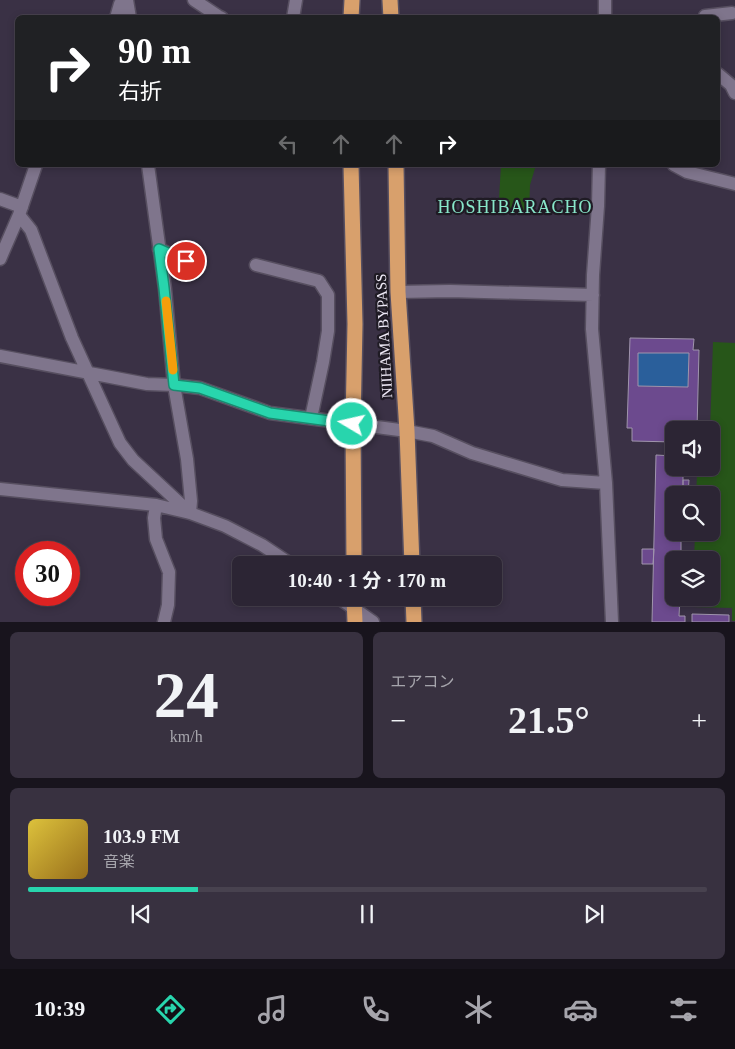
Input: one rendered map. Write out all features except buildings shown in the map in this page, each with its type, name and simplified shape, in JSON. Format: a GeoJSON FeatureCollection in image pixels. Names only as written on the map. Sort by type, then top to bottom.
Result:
{"type":"FeatureCollection","features":[{"type":"Feature","properties":{"kind":"highway"},"geometry":{"type":"LineString","coordinates":[[351,15],[352,0]]}},
{"type":"Feature","properties":{"kind":"highway","name":"NIIHAMA BYPASS"},"geometry":{"type":"LineString","coordinates":[[351,167],[355,324],[352,424],[354,556]]}},
{"type":"Feature","properties":{"kind":"highway","name":"NIIHAMA BYPASS"},"geometry":{"type":"LineString","coordinates":[[396,167],[398,292],[412,556]]}},
{"type":"Feature","properties":{"kind":"highway"},"geometry":{"type":"LineString","coordinates":[[413,606],[414,622]]}},
{"type":"Feature","properties":{"kind":"street"},"geometry":{"type":"LineString","coordinates":[[117,15],[123,0]]}},
{"type":"Feature","properties":{"kind":"street"},"geometry":{"type":"LineString","coordinates":[[128,0],[130,15]]}},
{"type":"Feature","properties":{"kind":"street"},"geometry":{"type":"LineString","coordinates":[[194,0],[216,15]]}},
{"type":"Feature","properties":{"kind":"street"},"geometry":{"type":"LineString","coordinates":[[294,15],[296,0]]}},
{"type":"Feature","properties":{"kind":"street"},"geometry":{"type":"LineString","coordinates":[[605,0],[605,15]]}},
{"type":"Feature","properties":{"kind":"street"},"geometry":{"type":"LineString","coordinates":[[714,15],[732,13]]}},
{"type":"Feature","properties":{"kind":"street"},"geometry":{"type":"LineString","coordinates":[[726,78],[735,93]]}},
{"type":"Feature","properties":{"kind":"street"},"geometry":{"type":"LineString","coordinates":[[0,259],[21,211],[35,167]]}},
{"type":"Feature","properties":{"kind":"street"},"geometry":{"type":"LineString","coordinates":[[148,167],[174,385],[187,459],[191,501],[190,513]]}},
{"type":"Feature","properties":{"kind":"street"},"geometry":{"type":"LineString","coordinates":[[599,167],[592,329],[606,483],[612,622]]}},
{"type":"Feature","properties":{"kind":"street"},"geometry":{"type":"LineString","coordinates":[[678,167],[687,172],[735,184]]}},
{"type":"Feature","properties":{"kind":"street"},"geometry":{"type":"LineString","coordinates":[[0,199],[21,211],[31,230],[72,338],[120,443],[133,460],[190,513]]}},
{"type":"Feature","properties":{"kind":"street"},"geometry":{"type":"LineString","coordinates":[[159,249],[199,267]]}},
{"type":"Feature","properties":{"kind":"street"},"geometry":{"type":"LineString","coordinates":[[256,265],[318,281],[328,295],[328,331],[311,418]]}},
{"type":"Feature","properties":{"kind":"street"},"geometry":{"type":"LineString","coordinates":[[398,292],[450,290],[593,296]]}},
{"type":"Feature","properties":{"kind":"street"},"geometry":{"type":"LineString","coordinates":[[0,356],[147,384],[200,388],[270,413],[433,436],[472,453],[562,480],[606,483]]}},
{"type":"Feature","properties":{"kind":"street"},"geometry":{"type":"LineString","coordinates":[[0,489],[156,505],[190,513],[226,526],[278,556]]}},
{"type":"Feature","properties":{"kind":"street"},"geometry":{"type":"LineString","coordinates":[[156,505],[154,518],[156,539],[169,572],[168,605],[164,622]]}},
{"type":"Feature","properties":{"kind":"street"},"geometry":{"type":"LineString","coordinates":[[354,609],[372,622]]}},
{"type":"Feature","properties":{"kind":"green space"},"geometry":{"type":"Polygon","coordinates":[[[501,167],[535,167],[530,185],[529,214],[509,211],[499,199],[501,167]]]}},
{"type":"Feature","properties":{"kind":"green space"},"geometry":{"type":"Polygon","coordinates":[[[713,342],[735,343],[735,621],[732,621],[732,608],[692,607],[720,606],[720,551],[694,551],[695,541],[720,541],[720,486],[696,486],[697,476],[720,476],[720,421],[710,421],[713,342]]]}},
{"type":"Feature","properties":{"kind":"water"},"geometry":{"type":"Polygon","coordinates":[[[638,353],[689,353],[688,387],[638,386],[638,353]]]}},
{"type":"Feature","properties":{"kind":"slow traffic"},"geometry":{"type":"LineString","coordinates":[[166,301],[173,370]]}},
{"type":"Feature","properties":{"kind":"district","name":"HOSHIBARACHO"},"geometry":{"type":"Point","coordinates":[515,207]}},
{"type":"Feature","properties":{"kind":"route"},"geometry":{"type":"LineString","coordinates":[[186,261],[159,249],[174,385],[200,388],[270,413],[352,424]]}}]}
